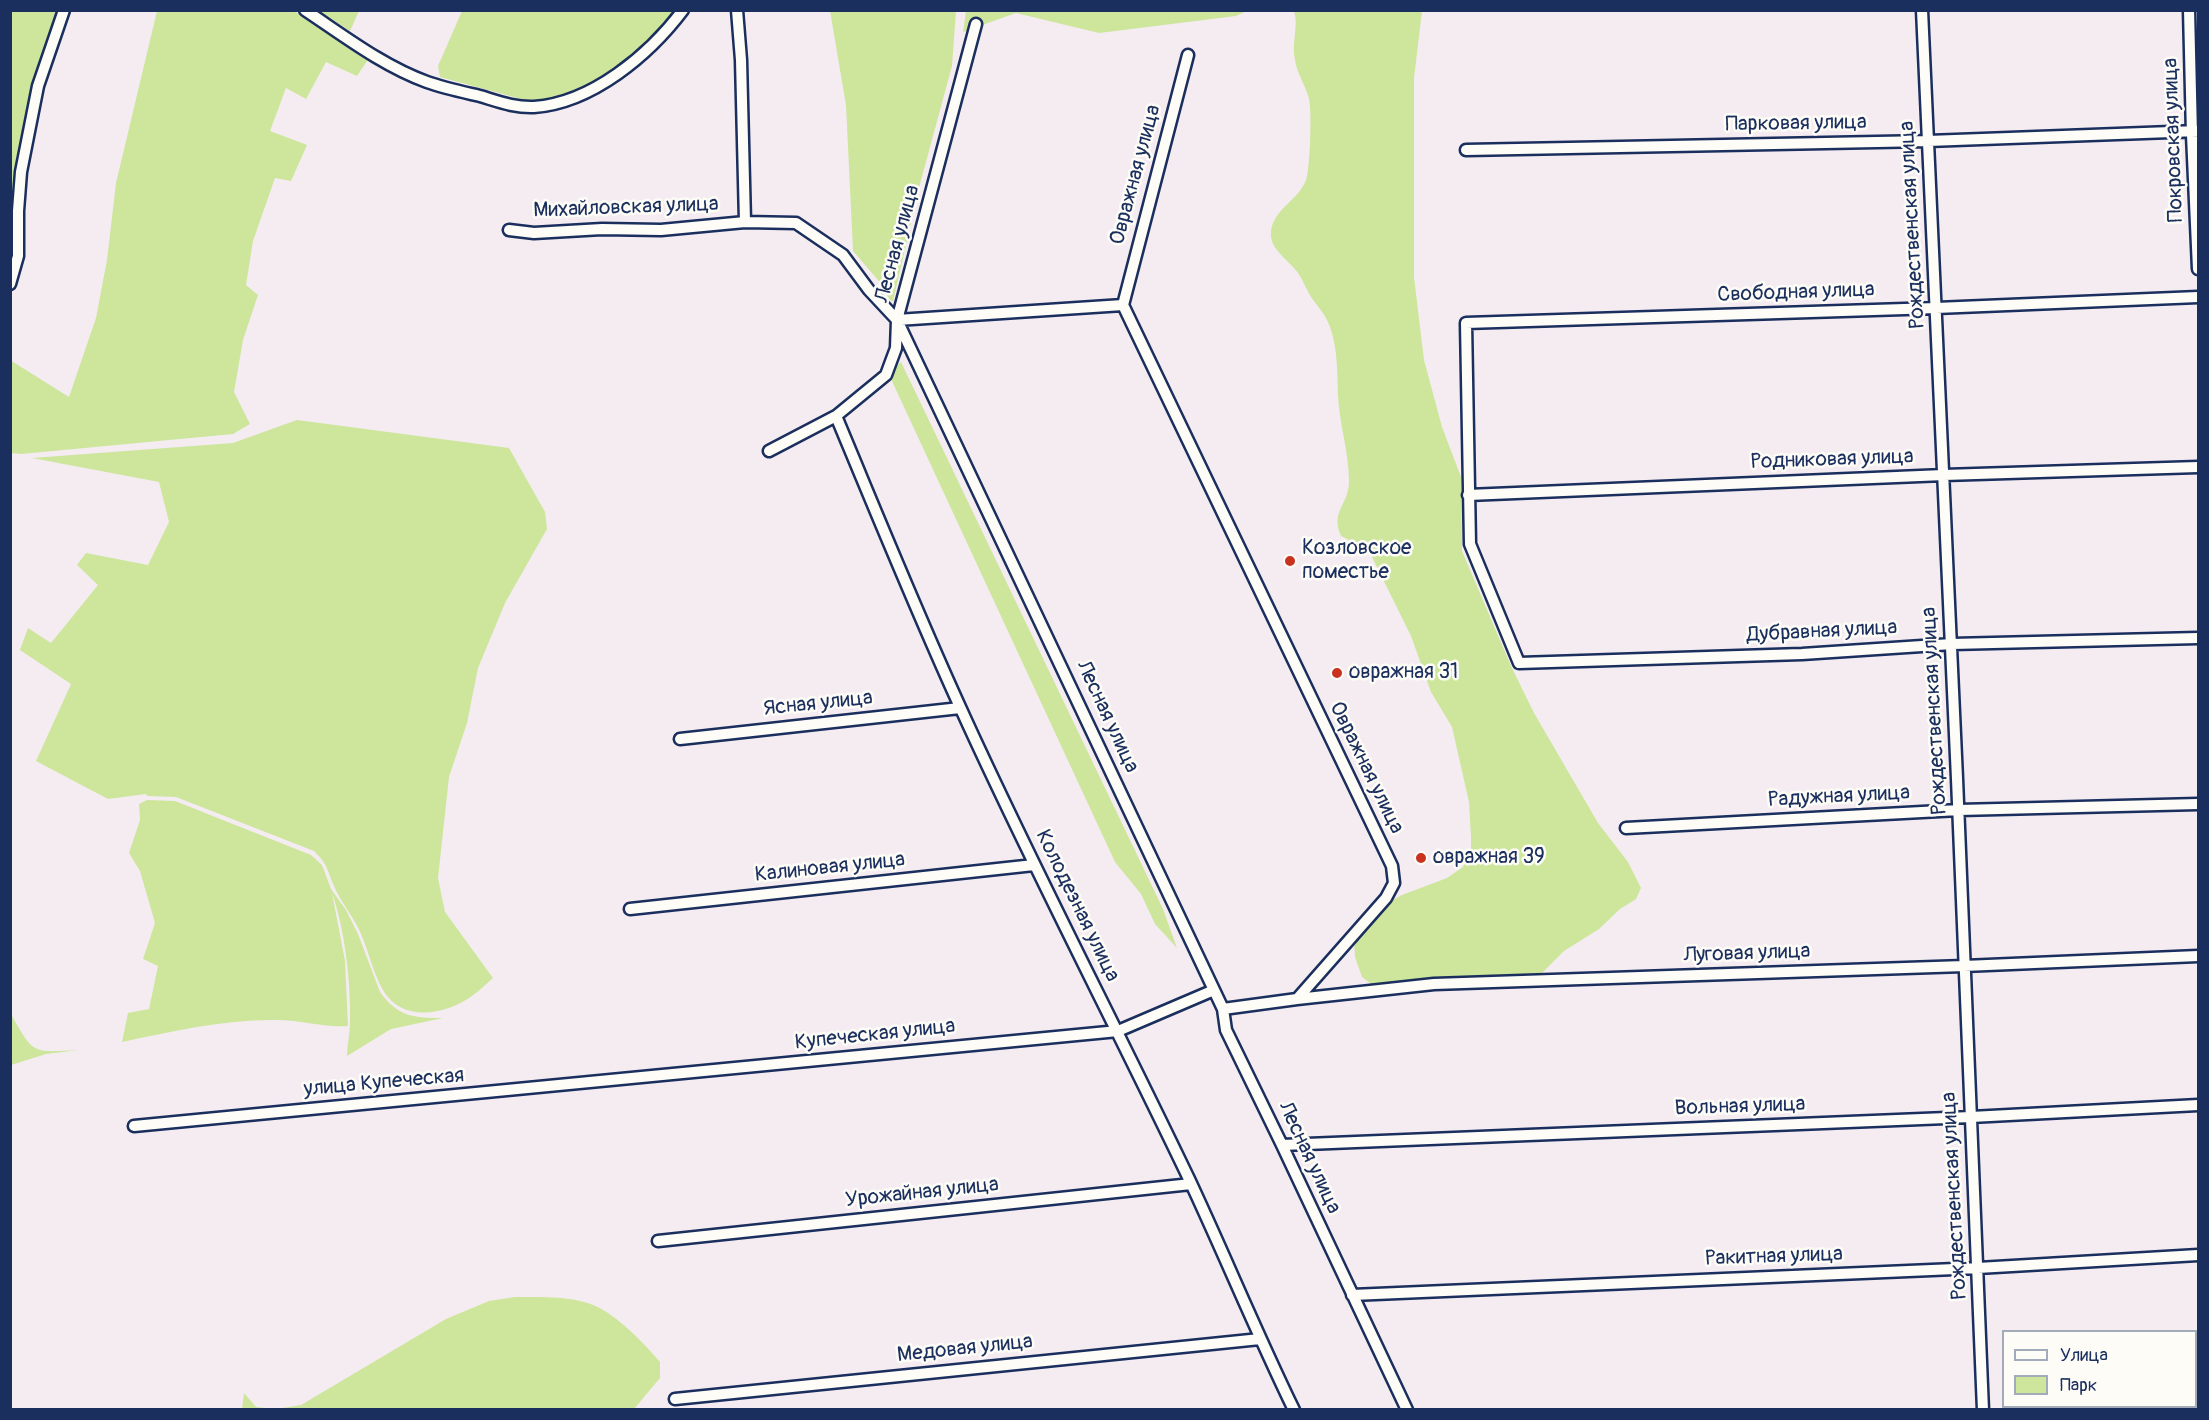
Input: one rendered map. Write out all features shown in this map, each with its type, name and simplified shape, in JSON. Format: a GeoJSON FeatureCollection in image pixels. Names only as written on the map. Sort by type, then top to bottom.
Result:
{"type":"FeatureCollection","features":[{"type":"Feature","properties":{"kind":"street"},"geometry":{"type":"LineString","coordinates":[[10,284],[18,256],[21,172],[38,86],[64,10]]}},
{"type":"Feature","properties":{"kind":"street"},"geometry":{"type":"LineString","coordinates":[[305,10],[369,53],[427,82],[519,107],[535,107],[578,96],[630,67],[669,29],[683,10]]}},
{"type":"Feature","properties":{"kind":"street","name":"Михайловская улица"},"geometry":{"type":"LineString","coordinates":[[737,10],[741,60],[745,222]]}},
{"type":"Feature","properties":{"kind":"street","name":"Рождественская улица"},"geometry":{"type":"LineString","coordinates":[[1922,10],[1952,644],[1983,1410]]}},
{"type":"Feature","properties":{"kind":"street","name":"Покровская улица"},"geometry":{"type":"LineString","coordinates":[[2189,10],[2199,269]]}},
{"type":"Feature","properties":{"kind":"street","name":"Лесная улица"},"geometry":{"type":"LineString","coordinates":[[976,24],[897,320],[1223,1009],[1226,1030],[1407,1410]]}},
{"type":"Feature","properties":{"kind":"street","name":"Овражная улица"},"geometry":{"type":"LineString","coordinates":[[1188,55],[1123,304],[1392,866],[1394,883],[1386,898],[1297,999]]}},
{"type":"Feature","properties":{"kind":"street","name":"Парковая улица"},"geometry":{"type":"LineString","coordinates":[[1466,150],[1928,141],[2195,131]]}},
{"type":"Feature","properties":{"kind":"street","name":"Михайловская улица"},"geometry":{"type":"LineString","coordinates":[[509,230],[534,233],[602,229],[661,230],[745,222],[796,223],[843,255],[897,320]]}},
{"type":"Feature","properties":{"kind":"street","name":"Свободная улица"},"geometry":{"type":"LineString","coordinates":[[1468,495],[1466,323],[2199,297]]}},
{"type":"Feature","properties":{"kind":"street"},"geometry":{"type":"LineString","coordinates":[[769,451],[836,416],[886,375],[896,348],[897,320],[1123,304]]}},
{"type":"Feature","properties":{"kind":"street","name":"Колодезная улица"},"geometry":{"type":"LineString","coordinates":[[836,416],[960,708],[1034,865],[1118,1031],[1191,1184],[1294,1410]]}},
{"type":"Feature","properties":{"kind":"street","name":"Родниковая улица"},"geometry":{"type":"LineString","coordinates":[[1468,495],[2199,467]]}},
{"type":"Feature","properties":{"kind":"street","name":"Дубравная улица"},"geometry":{"type":"LineString","coordinates":[[1468,495],[1470,544],[1519,663],[1802,654],[1952,644],[2199,638]]}},
{"type":"Feature","properties":{"kind":"street","name":"Ясная улица"},"geometry":{"type":"LineString","coordinates":[[680,739],[960,708]]}},
{"type":"Feature","properties":{"kind":"street","name":"Радужная улица"},"geometry":{"type":"LineString","coordinates":[[1626,828],[1959,810],[2199,804]]}},
{"type":"Feature","properties":{"kind":"street","name":"Калиновая улица"},"geometry":{"type":"LineString","coordinates":[[630,909],[1034,865]]}},
{"type":"Feature","properties":{"kind":"street","name":"Луговая улица"},"geometry":{"type":"LineString","coordinates":[[1297,999],[1434,984],[2199,956]]}},
{"type":"Feature","properties":{"kind":"street","name":"Купеческая улица"},"geometry":{"type":"LineString","coordinates":[[637,1078],[1118,1031],[1214,990]]}},
{"type":"Feature","properties":{"kind":"street"},"geometry":{"type":"LineString","coordinates":[[1223,1009],[1297,999]]}},
{"type":"Feature","properties":{"kind":"street","name":"улица Купеческая"},"geometry":{"type":"LineString","coordinates":[[134,1126],[637,1078]]}},
{"type":"Feature","properties":{"kind":"street","name":"Вольная улица"},"geometry":{"type":"LineString","coordinates":[[1282,1145],[1971,1117],[2199,1104]]}},
{"type":"Feature","properties":{"kind":"street","name":"Урожайная улица"},"geometry":{"type":"LineString","coordinates":[[658,1241],[1191,1184]]}},
{"type":"Feature","properties":{"kind":"street","name":"Ракитная улица"},"geometry":{"type":"LineString","coordinates":[[1352,1294],[1978,1268],[2199,1255]]}},
{"type":"Feature","properties":{"kind":"street","name":"Медовая улица"},"geometry":{"type":"LineString","coordinates":[[675,1399],[1260,1339]]}},
{"type":"Feature","properties":{"kind":"green space"},"geometry":{"type":"Polygon","coordinates":[[[11,11],[61,11],[13,218],[11,262],[11,11]]]}},
{"type":"Feature","properties":{"kind":"green space"},"geometry":{"type":"Polygon","coordinates":[[[157,11],[294,11],[369,58],[357,76],[326,62],[306,99],[286,88],[270,131],[307,145],[291,181],[275,178],[253,241],[246,285],[258,295],[243,340],[234,392],[250,424],[233,434],[21,454],[11,453],[10,360],[69,397],[96,318],[107,260],[116,183],[157,11]]]}},
{"type":"Feature","properties":{"kind":"green space"},"geometry":{"type":"Polygon","coordinates":[[[319,11],[359,11],[350,31],[319,11]]]}},
{"type":"Feature","properties":{"kind":"green space"},"geometry":{"type":"Polygon","coordinates":[[[462,11],[676,11],[625,63],[577,91],[536,103],[440,77],[438,66],[462,11]]]}},
{"type":"Feature","properties":{"kind":"green space"},"geometry":{"type":"Polygon","coordinates":[[[830,11],[956,11],[952,66],[920,184],[893,301],[853,251],[846,105],[830,11]]]}},
{"type":"Feature","properties":{"kind":"green space"},"geometry":{"type":"Polygon","coordinates":[[[966,11],[1247,11],[1236,16],[1099,33],[1016,13],[963,32],[966,11]]]}},
{"type":"Feature","properties":{"kind":"green space"},"geometry":{"type":"Polygon","coordinates":[[[1294,11],[1422,11],[1414,78],[1414,277],[1424,360],[1442,427],[1461,477],[1462,551],[1511,666],[1534,713],[1598,823],[1628,862],[1641,888],[1636,899],[1620,909],[1599,929],[1564,951],[1540,975],[1491,980],[1450,977],[1407,985],[1374,986],[1362,977],[1355,957],[1354,942],[1387,903],[1447,878],[1463,867],[1471,849],[1469,802],[1452,727],[1431,692],[1411,636],[1368,549],[1341,536],[1338,520],[1348,489],[1349,470],[1339,406],[1337,361],[1333,336],[1326,319],[1300,276],[1276,249],[1271,238],[1276,217],[1302,187],[1309,164],[1310,105],[1295,60],[1294,11]]]}},
{"type":"Feature","properties":{"kind":"green space"},"geometry":{"type":"Polygon","coordinates":[[[901,362],[1163,909],[1177,948],[1155,924],[1141,894],[1115,862],[891,379],[901,362]]]}},
{"type":"Feature","properties":{"kind":"green space"},"geometry":{"type":"Polygon","coordinates":[[[297,420],[509,448],[545,512],[547,529],[505,603],[478,668],[467,723],[449,777],[438,878],[445,912],[493,978],[461,1003],[437,1011],[412,1011],[401,1008],[391,1001],[376,977],[358,928],[337,892],[325,864],[314,851],[176,797],[147,796],[146,794],[108,799],[36,761],[71,684],[20,650],[28,628],[51,643],[98,585],[77,565],[86,553],[148,565],[169,522],[159,482],[32,458],[233,443],[297,420]]]}},
{"type":"Feature","properties":{"kind":"green space"},"geometry":{"type":"Polygon","coordinates":[[[147,800],[175,801],[311,855],[322,865],[331,889],[346,910],[358,934],[380,992],[393,1007],[407,1014],[443,1018],[391,1029],[347,1056],[350,1023],[348,974],[344,940],[332,893],[345,961],[348,1026],[287,1020],[239,1021],[200,1026],[122,1042],[128,1013],[149,1009],[158,966],[143,959],[155,923],[140,871],[129,853],[140,820],[139,804],[147,800]]]}},
{"type":"Feature","properties":{"kind":"green space"},"geometry":{"type":"Polygon","coordinates":[[[11,1014],[25,1038],[36,1048],[43,1051],[79,1050],[46,1054],[11,1065],[11,1014]]]}},
{"type":"Feature","properties":{"kind":"green space"},"geometry":{"type":"Polygon","coordinates":[[[515,1297],[550,1297],[594,1305],[626,1327],[660,1362],[660,1378],[634,1409],[276,1409],[301,1405],[446,1319],[489,1301],[515,1297]]]}},
{"type":"Feature","properties":{"kind":"green space"},"geometry":{"type":"Polygon","coordinates":[[[244,1393],[256,1407],[276,1409],[242,1409],[244,1393]]]}},
{"type":"Feature","properties":{"kind":"place","name":"Козловское поместье"},"geometry":{"type":"Point","coordinates":[1290,561]}},
{"type":"Feature","properties":{"kind":"place","name":"овражная 31"},"geometry":{"type":"Point","coordinates":[1337,673]}},
{"type":"Feature","properties":{"kind":"place","name":"овражная 39"},"geometry":{"type":"Point","coordinates":[1421,858]}}]}
